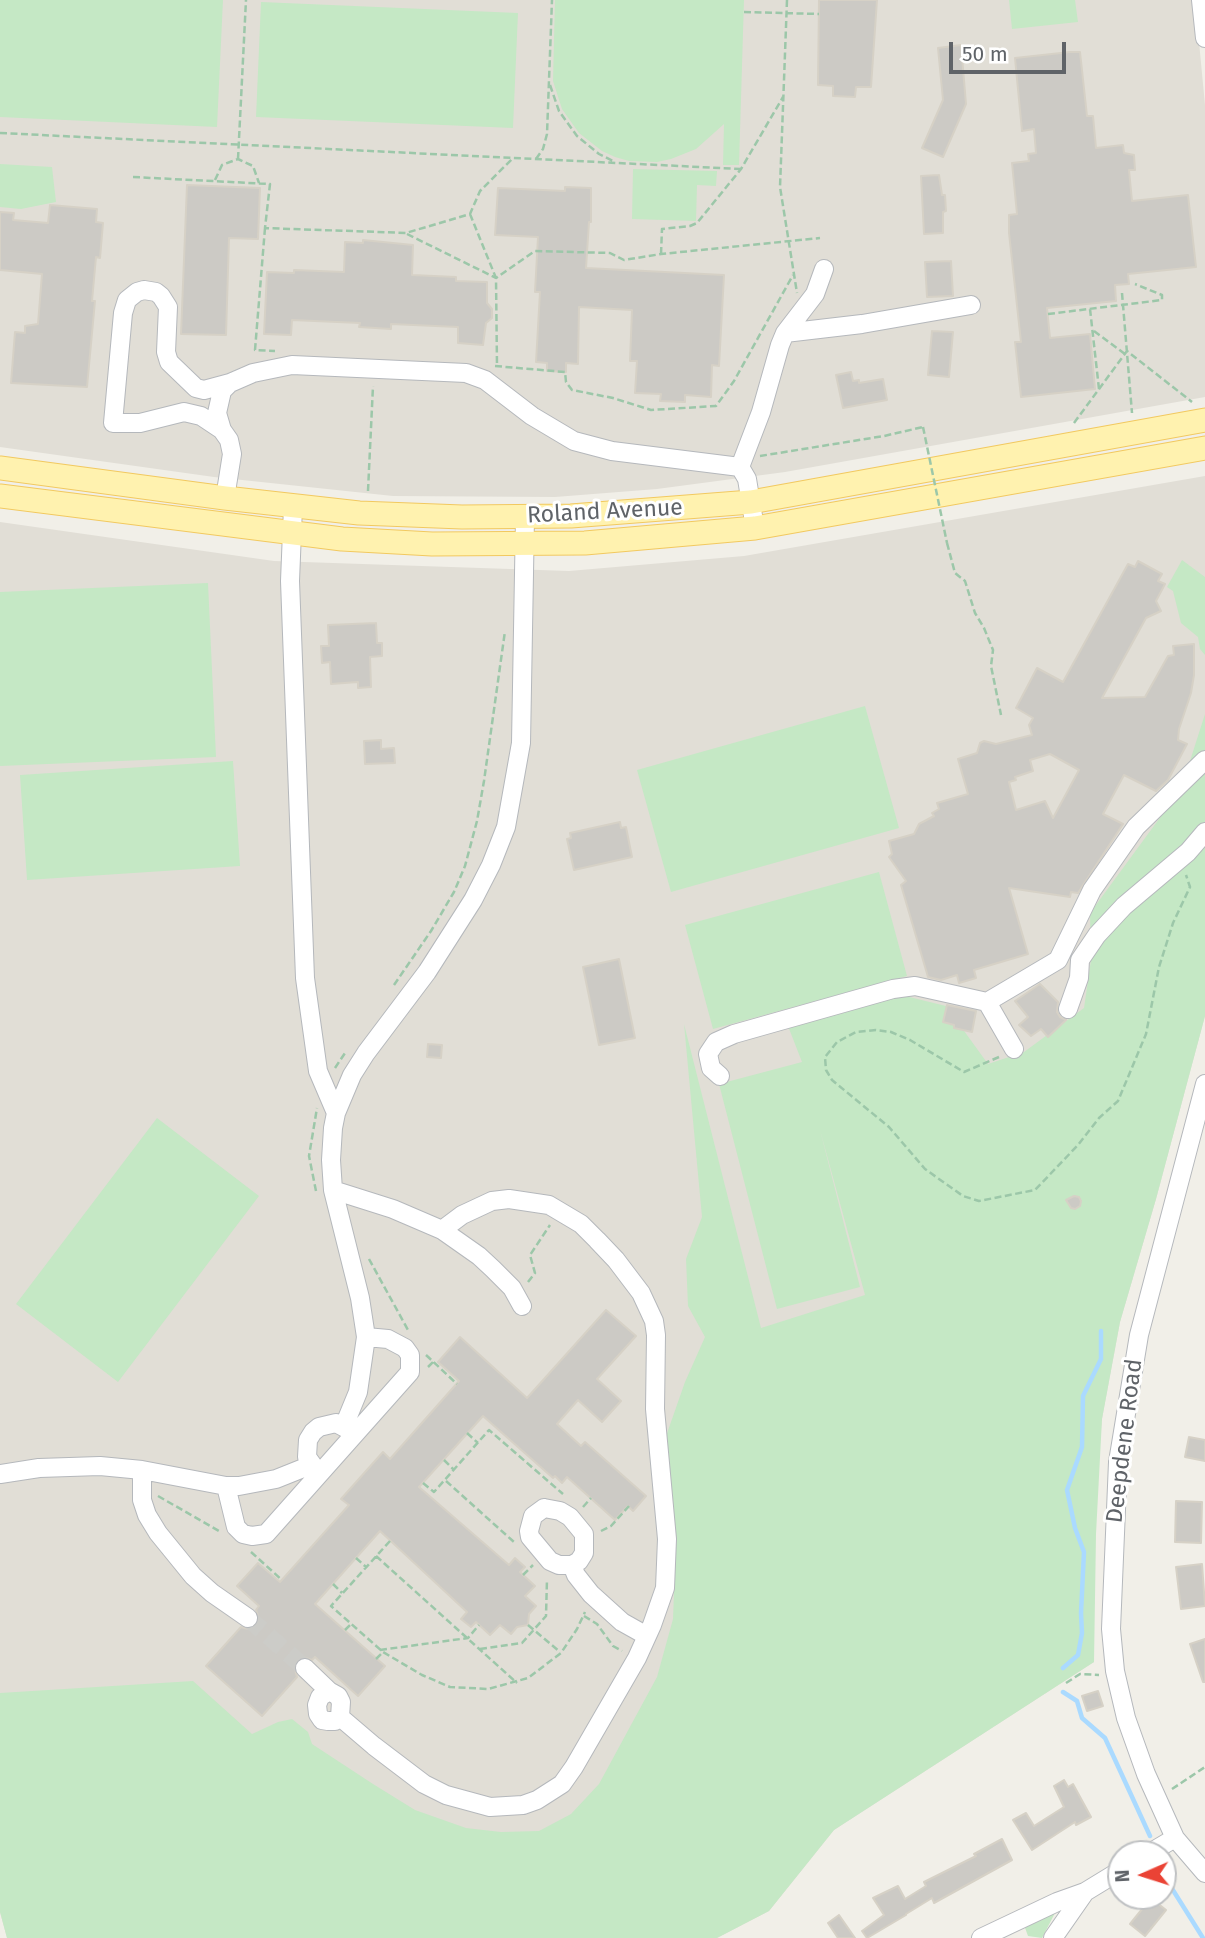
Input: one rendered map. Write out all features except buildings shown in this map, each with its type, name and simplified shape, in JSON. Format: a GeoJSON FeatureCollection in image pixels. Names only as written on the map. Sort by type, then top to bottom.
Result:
{"type":"FeatureCollection","features":[{"type":"Feature","properties":{"kind":"main road","name":"Roland Avenue"},"geometry":{"type":"LineString","coordinates":[[0,468],[293,507],[402,515],[525,517],[618,514],[751,502],[1199,411]]}},
{"type":"Feature","properties":{"kind":"main road","name":"Roland Avenue"},"geometry":{"type":"LineString","coordinates":[[0,496],[291,534],[391,542],[525,545],[644,539],[755,528],[1205,448]]}},
{"type":"Feature","properties":{"kind":"street"},"geometry":{"type":"LineString","coordinates":[[1201,0],[1205,38]]}},
{"type":"Feature","properties":{"kind":"street"},"geometry":{"type":"LineString","coordinates":[[755,528],[743,460],[785,332],[815,294],[824,269]]}},
{"type":"Feature","properties":{"kind":"street"},"geometry":{"type":"LineString","coordinates":[[222,430],[201,416],[184,412],[140,424],[113,423],[123,313],[131,295],[144,290],[156,292],[161,296],[168,307],[166,352],[169,362],[196,388],[204,390],[264,369],[292,365],[475,375],[496,387],[543,424],[574,441],[612,451],[743,460]]}},
{"type":"Feature","properties":{"kind":"street"},"geometry":{"type":"LineString","coordinates":[[785,332],[862,324],[971,305]]}},
{"type":"Feature","properties":{"kind":"street"},"geometry":{"type":"LineString","coordinates":[[225,498],[232,454],[229,440],[219,421],[217,407],[222,391],[230,383]]}},
{"type":"Feature","properties":{"kind":"street"},"geometry":{"type":"LineString","coordinates":[[293,507],[290,581],[305,978],[318,1070],[336,1113]]}},
{"type":"Feature","properties":{"kind":"street"},"geometry":{"type":"LineString","coordinates":[[349,1429],[360,1384],[366,1337],[360,1298],[334,1190],[331,1160],[336,1113],[352,1075],[366,1053],[427,972],[473,900],[491,866],[506,827],[521,743],[525,517]]}},
{"type":"Feature","properties":{"kind":"street"},"geometry":{"type":"LineString","coordinates":[[720,1076],[711,1068],[708,1055],[716,1042],[734,1034],[880,992],[915,986],[987,1002],[1058,960],[1092,890],[1136,827],[1205,761]]}},
{"type":"Feature","properties":{"kind":"street"},"geometry":{"type":"LineString","coordinates":[[1068,1009],[1079,978],[1080,960],[1097,935],[1124,906],[1188,852],[1205,832]]}},
{"type":"Feature","properties":{"kind":"street"},"geometry":{"type":"LineString","coordinates":[[1061,953],[1080,960]]}},
{"type":"Feature","properties":{"kind":"street"},"geometry":{"type":"LineString","coordinates":[[987,1002],[1014,1049]]}},
{"type":"Feature","properties":{"kind":"street","name":"Deepdene Road"},"geometry":{"type":"LineString","coordinates":[[1205,1084],[1139,1335],[1118,1462],[1111,1629],[1115,1671],[1126,1718],[1146,1774],[1175,1838],[1205,1873]]}},
{"type":"Feature","properties":{"kind":"street"},"geometry":{"type":"LineString","coordinates":[[334,1190],[393,1209],[442,1230],[493,1269],[512,1289],[522,1306]]}},
{"type":"Feature","properties":{"kind":"street"},"geometry":{"type":"LineString","coordinates":[[305,1668],[338,1696],[341,1702],[340,1717],[424,1784],[446,1795],[489,1807],[523,1805],[551,1793],[575,1767],[636,1658],[664,1588],[667,1539],[655,1409],[656,1335],[649,1309],[631,1279],[581,1224],[549,1205],[509,1199],[492,1201],[462,1215],[442,1230]]}},
{"type":"Feature","properties":{"kind":"street"},"geometry":{"type":"LineString","coordinates":[[226,1486],[236,1527],[243,1534],[266,1534],[349,1429],[410,1372],[410,1355],[397,1342],[366,1337]]}},
{"type":"Feature","properties":{"kind":"street"},"geometry":{"type":"LineString","coordinates":[[315,1469],[306,1448],[313,1432],[327,1424],[349,1429]]}},
{"type":"Feature","properties":{"kind":"street"},"geometry":{"type":"LineString","coordinates":[[0,1474],[73,1466],[142,1470],[226,1486],[276,1479],[315,1469]]}},
{"type":"Feature","properties":{"kind":"street"},"geometry":{"type":"LineString","coordinates":[[142,1470],[142,1500],[158,1533],[193,1576],[248,1618]]}},
{"type":"Feature","properties":{"kind":"street"},"geometry":{"type":"LineString","coordinates":[[572,1565],[580,1582],[591,1594],[622,1622],[646,1636]]}},
{"type":"Feature","properties":{"kind":"street"},"geometry":{"type":"LineString","coordinates":[[981,1938],[1057,1902],[1085,1892],[1107,1879]]}},
{"type":"Feature","properties":{"kind":"street"},"geometry":{"type":"LineString","coordinates":[[1054,1938],[1085,1892]]}},
{"type":"Feature","properties":{"kind":"street"},"geometry":{"type":"LineString","coordinates":[[1002,1927],[1018,1938]]}},
{"type":"Feature","properties":{"kind":"path"},"geometry":{"type":"LineString","coordinates":[[238,159],[246,0]]}},
{"type":"Feature","properties":{"kind":"path"},"geometry":{"type":"LineString","coordinates":[[536,159],[543,149],[547,134],[552,0]]}},
{"type":"Feature","properties":{"kind":"path"},"geometry":{"type":"LineString","coordinates":[[788,0],[779,187],[801,312]]}},
{"type":"Feature","properties":{"kind":"path"},"geometry":{"type":"LineString","coordinates":[[744,12],[819,15]]}},
{"type":"Feature","properties":{"kind":"path"},"geometry":{"type":"LineString","coordinates":[[549,82],[559,111],[577,136],[599,154],[617,163]]}},
{"type":"Feature","properties":{"kind":"path"},"geometry":{"type":"LineString","coordinates":[[661,254],[662,229],[697,223],[741,169],[784,94]]}},
{"type":"Feature","properties":{"kind":"path"},"geometry":{"type":"LineString","coordinates":[[0,134],[239,143],[741,169]]}},
{"type":"Feature","properties":{"kind":"path"},"geometry":{"type":"LineString","coordinates":[[215,181],[222,165],[238,159],[253,166],[259,183]]}},
{"type":"Feature","properties":{"kind":"path"},"geometry":{"type":"LineString","coordinates":[[497,366],[496,278],[470,214],[480,191],[512,159]]}},
{"type":"Feature","properties":{"kind":"path"},"geometry":{"type":"LineString","coordinates":[[132,177],[270,184],[255,350],[281,351]]}},
{"type":"Feature","properties":{"kind":"path"},"geometry":{"type":"LineString","coordinates":[[265,228],[405,233],[470,214]]}},
{"type":"Feature","properties":{"kind":"path"},"geometry":{"type":"LineString","coordinates":[[405,233],[496,278]]}},
{"type":"Feature","properties":{"kind":"path"},"geometry":{"type":"LineString","coordinates":[[496,278],[535,251],[610,253],[624,260],[820,238]]}},
{"type":"Feature","properties":{"kind":"path"},"geometry":{"type":"LineString","coordinates":[[487,365],[565,372],[566,382],[572,390],[613,398],[651,410],[716,406],[734,381],[793,275]]}},
{"type":"Feature","properties":{"kind":"path"},"geometry":{"type":"LineString","coordinates":[[1048,314],[1162,300],[1162,295],[1135,284]]}},
{"type":"Feature","properties":{"kind":"path"},"geometry":{"type":"LineString","coordinates":[[1122,293],[1132,413]]}},
{"type":"Feature","properties":{"kind":"path"},"geometry":{"type":"LineString","coordinates":[[1090,308],[1099,390]]}},
{"type":"Feature","properties":{"kind":"path"},"geometry":{"type":"LineString","coordinates":[[1093,331],[1126,353],[1199,411]]}},
{"type":"Feature","properties":{"kind":"path"},"geometry":{"type":"LineString","coordinates":[[1074,424],[1126,353]]}},
{"type":"Feature","properties":{"kind":"path"},"geometry":{"type":"LineString","coordinates":[[368,491],[374,368]]}},
{"type":"Feature","properties":{"kind":"path"},"geometry":{"type":"LineString","coordinates":[[743,460],[923,427],[955,573],[965,581],[975,613],[993,650],[991,666],[1001,715]]}},
{"type":"Feature","properties":{"kind":"path"},"geometry":{"type":"LineString","coordinates":[[390,991],[437,921],[465,866],[482,794],[507,621]]}},
{"type":"Feature","properties":{"kind":"path"},"geometry":{"type":"LineString","coordinates":[[1014,1049],[981,1067],[964,1072],[910,1040],[891,1032],[876,1030],[856,1032],[836,1042],[825,1057],[826,1070],[832,1080],[889,1127],[925,1169],[963,1196],[979,1201],[1035,1189],[1078,1145],[1099,1118],[1118,1101],[1146,1034],[1159,967],[1173,923],[1190,887],[1189,878],[1175,863]]}},
{"type":"Feature","properties":{"kind":"path"},"geometry":{"type":"LineString","coordinates":[[332,1072],[347,1050]]}},
{"type":"Feature","properties":{"kind":"path"},"geometry":{"type":"LineString","coordinates":[[526,1284],[535,1273],[530,1255],[551,1222]]}},
{"type":"Feature","properties":{"kind":"path"},"geometry":{"type":"LineString","coordinates":[[365,1252],[410,1333]]}},
{"type":"Feature","properties":{"kind":"path"},"geometry":{"type":"LineString","coordinates":[[424,1353],[457,1384]]}},
{"type":"Feature","properties":{"kind":"path"},"geometry":{"type":"LineString","coordinates":[[423,1483],[434,1493],[489,1430],[571,1501]]}},
{"type":"Feature","properties":{"kind":"path"},"geometry":{"type":"LineString","coordinates":[[467,1433],[478,1443]]}},
{"type":"Feature","properties":{"kind":"path"},"geometry":{"type":"LineString","coordinates":[[509,1447],[512,1442]]}},
{"type":"Feature","properties":{"kind":"path"},"geometry":{"type":"LineString","coordinates":[[444,1460],[454,1470]]}},
{"type":"Feature","properties":{"kind":"path"},"geometry":{"type":"LineString","coordinates":[[541,1475],[544,1471]]}},
{"type":"Feature","properties":{"kind":"path"},"geometry":{"type":"LineString","coordinates":[[149,1491],[222,1533]]}},
{"type":"Feature","properties":{"kind":"path"},"geometry":{"type":"LineString","coordinates":[[586,1515],[581,1510],[591,1498]]}},
{"type":"Feature","properties":{"kind":"path"},"geometry":{"type":"LineString","coordinates":[[600,1531],[611,1526],[629,1506]]}},
{"type":"Feature","properties":{"kind":"path"},"geometry":{"type":"LineString","coordinates":[[595,1525],[599,1538]]}},
{"type":"Feature","properties":{"kind":"path"},"geometry":{"type":"LineString","coordinates":[[390,1541],[331,1606],[382,1651],[422,1675],[450,1687],[488,1689],[517,1683],[539,1671],[561,1653],[587,1608]]}},
{"type":"Feature","properties":{"kind":"path"},"geometry":{"type":"LineString","coordinates":[[247,1550],[282,1580]]}},
{"type":"Feature","properties":{"kind":"path"},"geometry":{"type":"LineString","coordinates":[[376,1556],[517,1683]]}},
{"type":"Feature","properties":{"kind":"path"},"geometry":{"type":"LineString","coordinates":[[356,1558],[366,1567]]}},
{"type":"Feature","properties":{"kind":"path"},"geometry":{"type":"LineString","coordinates":[[523,1575],[536,1562]]}},
{"type":"Feature","properties":{"kind":"path"},"geometry":{"type":"LineString","coordinates":[[480,1649],[522,1643],[534,1630],[546,1616],[548,1573]]}},
{"type":"Feature","properties":{"kind":"path"},"geometry":{"type":"LineString","coordinates":[[333,1584],[342,1593]]}},
{"type":"Feature","properties":{"kind":"path"},"geometry":{"type":"LineString","coordinates":[[584,1616],[597,1624],[613,1646],[632,1655]]}},
{"type":"Feature","properties":{"kind":"path"},"geometry":{"type":"LineString","coordinates":[[345,1630],[351,1624]]}},
{"type":"Feature","properties":{"kind":"path"},"geometry":{"type":"LineString","coordinates":[[376,1659],[382,1651],[468,1639],[479,1625]]}},
{"type":"Feature","properties":{"kind":"path"},"geometry":{"type":"LineString","coordinates":[[528,1625],[561,1653]]}},
{"type":"Feature","properties":{"kind":"path"},"geometry":{"type":"LineString","coordinates":[[1066,1684],[1080,1674],[1099,1675]]}},
{"type":"Feature","properties":{"kind":"path"},"geometry":{"type":"LineString","coordinates":[[1158,1799],[1205,1767]]}},
{"type":"Feature","properties":{"kind":"shaded area"},"geometry":{"type":"Polygon","coordinates":[[[0,0],[1195,0],[1205,105],[1205,397],[785,472],[657,489],[555,497],[393,496],[214,477],[0,447],[0,0]]]}},
{"type":"Feature","properties":{"kind":"shaded area"},"geometry":{"type":"Polygon","coordinates":[[[1205,476],[1205,1016],[1120,1322],[1102,1419],[1092,1541],[1094,1662],[834,1830],[769,1911],[717,1938],[7,1938],[0,1912],[0,522],[274,561],[569,571],[744,556],[1205,476]]]}},
{"type":"Feature","properties":{"kind":"green space"},"geometry":{"type":"Polygon","coordinates":[[[0,0],[223,0],[217,127],[0,117],[0,0]]]}},
{"type":"Feature","properties":{"kind":"green space"},"geometry":{"type":"Polygon","coordinates":[[[555,0],[744,0],[739,165],[723,165],[724,124],[696,149],[657,162],[629,161],[615,157],[602,151],[579,133],[562,109],[553,81],[555,0]]]}},
{"type":"Feature","properties":{"kind":"green space"},"geometry":{"type":"Polygon","coordinates":[[[1009,0],[1075,0],[1078,22],[1012,29],[1009,0]]]}},
{"type":"Feature","properties":{"kind":"green space"},"geometry":{"type":"Polygon","coordinates":[[[261,2],[518,13],[513,128],[256,117],[261,2]]]}},
{"type":"Feature","properties":{"kind":"green space"},"geometry":{"type":"Polygon","coordinates":[[[0,164],[52,167],[56,202],[21,209],[0,207],[0,164]]]}},
{"type":"Feature","properties":{"kind":"green space"},"geometry":{"type":"Polygon","coordinates":[[[633,169],[717,171],[716,186],[697,185],[696,221],[632,219],[633,169]]]}},
{"type":"Feature","properties":{"kind":"green space"},"geometry":{"type":"Polygon","coordinates":[[[1182,560],[1205,577],[1205,655],[1200,649],[1198,637],[1181,623],[1173,591],[1167,587],[1182,560]]]}},
{"type":"Feature","properties":{"kind":"green space"},"geometry":{"type":"Polygon","coordinates":[[[208,583],[216,757],[0,766],[0,592],[208,583]]]}},
{"type":"Feature","properties":{"kind":"green space"},"geometry":{"type":"Polygon","coordinates":[[[865,706],[899,828],[671,892],[637,770],[865,706]]]}},
{"type":"Feature","properties":{"kind":"green space"},"geometry":{"type":"Polygon","coordinates":[[[1205,714],[1205,1016],[1120,1322],[1102,1419],[1096,1534],[1094,1662],[834,1830],[769,1911],[717,1938],[7,1938],[0,1912],[0,1693],[193,1681],[252,1734],[278,1722],[292,1719],[308,1732],[312,1744],[373,1784],[415,1810],[466,1828],[501,1832],[539,1831],[571,1814],[599,1784],[657,1677],[673,1619],[676,1539],[665,1439],[685,1382],[705,1337],[688,1306],[686,1259],[702,1217],[684,1024],[761,1328],[865,1295],[820,1130],[860,1287],[777,1309],[719,1084],[802,1062],[788,1026],[897,994],[946,1006],[988,1064],[1024,1052],[1084,1008],[1091,960],[1090,913],[1181,789],[1205,714]]]}},
{"type":"Feature","properties":{"kind":"green space"},"geometry":{"type":"Polygon","coordinates":[[[233,761],[240,866],[27,880],[20,775],[233,761]]]}},
{"type":"Feature","properties":{"kind":"green space"},"geometry":{"type":"Polygon","coordinates":[[[879,872],[907,976],[713,1029],[685,925],[879,872]]]}},
{"type":"Feature","properties":{"kind":"green space"},"geometry":{"type":"Polygon","coordinates":[[[157,1118],[259,1196],[118,1382],[16,1304],[157,1118]]]}},
{"type":"Feature","properties":{"kind":"green space"},"geometry":{"type":"Polygon","coordinates":[[[1055,1913],[1042,1938],[1028,1936],[1024,1925],[1055,1913]]]}},
{"type":"Feature","properties":{"kind":"waterway"},"geometry":{"type":"LineString","coordinates":[[1063,1668],[1078,1655],[1082,1633],[1084,1552],[1075,1528],[1067,1490],[1082,1447],[1083,1396],[1101,1359],[1101,1331]]}},
{"type":"Feature","properties":{"kind":"waterway"},"geometry":{"type":"LineString","coordinates":[[1063,1692],[1077,1701],[1082,1718],[1105,1738],[1150,1836]]}},
{"type":"Feature","properties":{"kind":"waterway"},"geometry":{"type":"LineString","coordinates":[[1177,1897],[1203,1938]]}},
{"type":"Feature","properties":{"kind":"tunnel"},"geometry":{"type":"LineString","coordinates":[[248,1618],[305,1668]]}}]}
